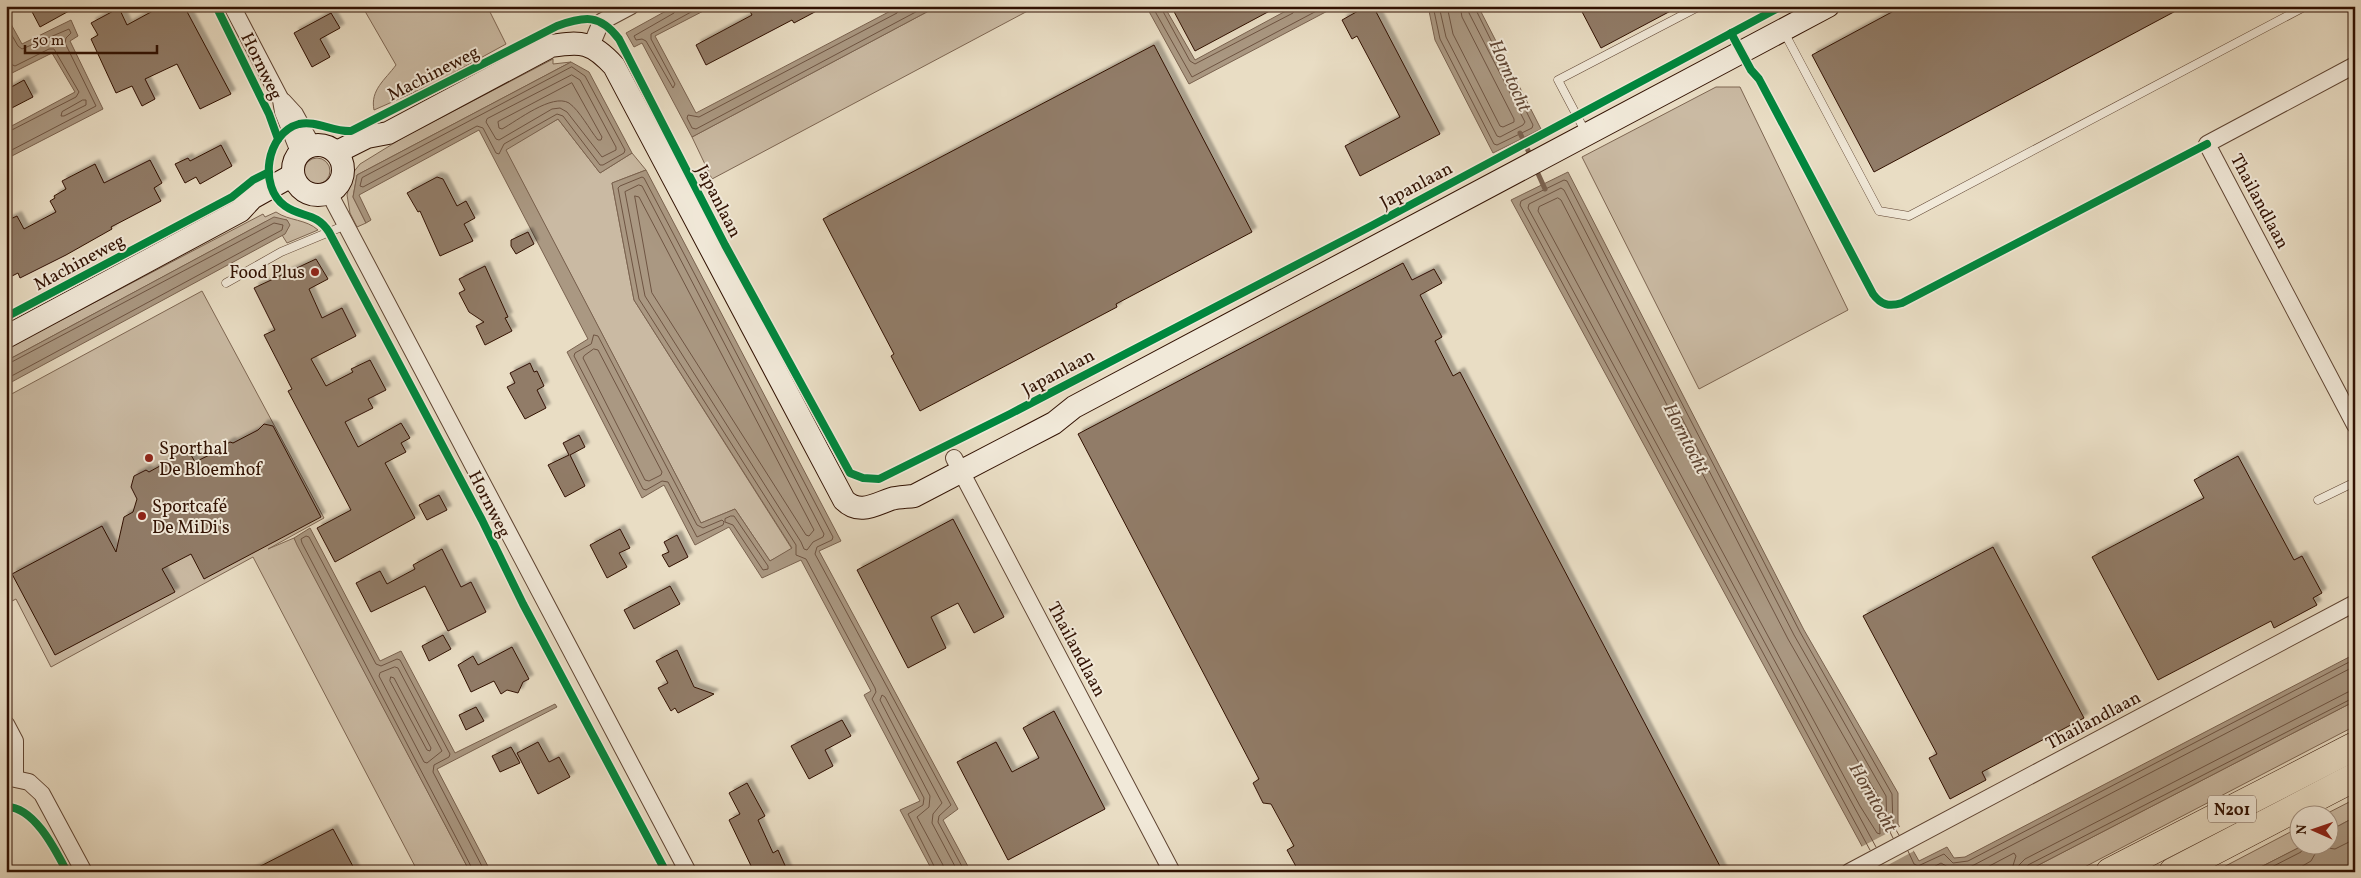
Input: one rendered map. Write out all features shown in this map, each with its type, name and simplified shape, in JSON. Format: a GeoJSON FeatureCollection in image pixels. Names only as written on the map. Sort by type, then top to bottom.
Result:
{"type":"FeatureCollection","features":[{"type":"Feature","properties":{"kind":"highway","name":"N201"},"geometry":{"type":"LineString","coordinates":[[2110,872],[2355,746]]}},
{"type":"Feature","properties":{"kind":"highway","name":"N201"},"geometry":{"type":"LineString","coordinates":[[2173,872],[2355,777]]}},
{"type":"Feature","properties":{"kind":"street","name":"Hornweg"},"geometry":{"type":"LineString","coordinates":[[232,6],[281,100],[290,106],[306,148]]}},
{"type":"Feature","properties":{"kind":"street"},"geometry":{"type":"LineString","coordinates":[[591,46],[602,22],[631,6]]}},
{"type":"Feature","properties":{"kind":"street","name":"Japanlaan"},"geometry":{"type":"LineString","coordinates":[[591,46],[602,53],[614,66],[844,500],[850,506],[867,508],[893,499],[914,496],[957,465],[1054,423],[1074,407],[1828,6]]}},
{"type":"Feature","properties":{"kind":"street","name":"Machineweg"},"geometry":{"type":"LineString","coordinates":[[340,159],[367,137],[388,133],[551,46],[579,43],[591,46]]}},
{"type":"Feature","properties":{"kind":"street","name":"Thailandlaan"},"geometry":{"type":"LineString","coordinates":[[2355,65],[2207,144],[2355,425]]}},
{"type":"Feature","properties":{"kind":"street"},"geometry":{"type":"LineString","coordinates":[[326,145],[340,159],[340,182],[329,193],[310,194],[297,182],[294,159],[306,148],[326,145]]}},
{"type":"Feature","properties":{"kind":"street","name":"Machineweg"},"geometry":{"type":"LineString","coordinates":[[6,337],[240,211],[252,198],[297,182]]}},
{"type":"Feature","properties":{"kind":"street","name":"Hornweg"},"geometry":{"type":"LineString","coordinates":[[329,193],[688,872]]}},
{"type":"Feature","properties":{"kind":"street","name":"Thailandlaan"},"geometry":{"type":"LineString","coordinates":[[957,465],[1172,872]]}},
{"type":"Feature","properties":{"kind":"street","name":"Thailandlaan"},"geometry":{"type":"LineString","coordinates":[[1849,872],[2355,603]]}},
{"type":"Feature","properties":{"kind":"street"},"geometry":{"type":"LineString","coordinates":[[6,724],[15,741],[11,778],[29,782],[42,794],[84,872]]}},
{"type":"Feature","properties":{"kind":"lane"},"geometry":{"type":"LineString","coordinates":[[1586,134],[1558,80],[1700,6]]}},
{"type":"Feature","properties":{"kind":"lane"},"geometry":{"type":"LineString","coordinates":[[1784,30],[1879,211],[1910,216],[2306,6]]}},
{"type":"Feature","properties":{"kind":"lane"},"geometry":{"type":"LineString","coordinates":[[226,283],[281,252],[346,225]]}},
{"type":"Feature","properties":{"kind":"lane"},"geometry":{"type":"LineString","coordinates":[[2318,500],[2355,482]]}},
{"type":"Feature","properties":{"kind":"shaded area"},"geometry":{"type":"Polygon","coordinates":[[[362,6],[487,6],[506,44],[435,83],[374,110],[373,103],[376,91],[396,65],[362,6]]]}},
{"type":"Feature","properties":{"kind":"shaded area"},"geometry":{"type":"Polygon","coordinates":[[[938,6],[1037,6],[712,179],[692,137],[938,6]]]}},
{"type":"Feature","properties":{"kind":"shaded area"},"geometry":{"type":"Polygon","coordinates":[[[553,59],[553,64],[571,62],[357,175],[353,197],[366,223],[357,227],[350,213],[347,195],[352,174],[360,164],[404,137],[553,59]]]}},
{"type":"Feature","properties":{"kind":"shaded area"},"geometry":{"type":"Polygon","coordinates":[[[1716,87],[1740,87],[1848,310],[1699,389],[1582,157],[1716,87]]]}},
{"type":"Feature","properties":{"kind":"shaded area"},"geometry":{"type":"Polygon","coordinates":[[[558,119],[600,173],[632,153],[646,170],[612,183],[634,300],[792,549],[770,561],[735,509],[701,523],[505,149],[558,119]]]}},
{"type":"Feature","properties":{"kind":"shaded area"},"geometry":{"type":"Polygon","coordinates":[[[317,158],[326,162],[330,171],[326,180],[317,184],[308,180],[304,171],[308,162],[317,158]]]}},
{"type":"Feature","properties":{"kind":"shaded area"},"geometry":{"type":"Polygon","coordinates":[[[276,212],[313,226],[318,230],[287,243],[282,235],[289,225],[287,220],[265,222],[6,361],[6,349],[263,214],[265,217],[276,212]]]}},
{"type":"Feature","properties":{"kind":"shaded area","name":"Sporthal De Bloemhof"},"geometry":{"type":"Polygon","coordinates":[[[202,291],[324,518],[268,549],[294,538],[470,872],[418,872],[253,557],[51,667],[16,599],[6,604],[6,397],[202,291]]]}},
{"type":"Feature","properties":{"kind":"shaded area"},"geometry":{"type":"Polygon","coordinates":[[[2355,701],[2355,726],[2075,872],[2025,872],[2355,701]]]}},
{"type":"Feature","properties":{"kind":"shaded area"},"geometry":{"type":"Polygon","coordinates":[[[2355,799],[2355,817],[2338,826],[2338,808],[2355,799]]]}},
{"type":"Feature","properties":{"kind":"shaded area"},"geometry":{"type":"Polygon","coordinates":[[[2288,833],[2288,853],[2251,872],[2214,872],[2288,833]]]}},
{"type":"Feature","properties":{"kind":"water"},"geometry":{"type":"Polygon","coordinates":[[[675,6],[713,6],[655,36],[696,113],[900,6],[938,6],[692,137],[642,43],[634,47],[626,33],[675,6]]]}},
{"type":"Feature","properties":{"kind":"water"},"geometry":{"type":"Polygon","coordinates":[[[1146,6],[1164,6],[1195,60],[1295,6],[1337,6],[1189,84],[1146,6]]]}},
{"type":"Feature","properties":{"kind":"water"},"geometry":{"type":"Polygon","coordinates":[[[1428,6],[1478,6],[1541,129],[1493,153],[1435,40],[1428,6]]]}},
{"type":"Feature","properties":{"kind":"water"},"geometry":{"type":"Polygon","coordinates":[[[6,15],[22,44],[71,20],[78,36],[70,41],[103,109],[6,159],[6,129],[75,92],[52,53],[12,73],[6,63],[6,15]]]}},
{"type":"Feature","properties":{"kind":"water"},"geometry":{"type":"Polygon","coordinates":[[[571,62],[589,72],[632,153],[600,173],[558,119],[506,150],[701,523],[735,509],[770,561],[792,548],[634,300],[612,183],[646,170],[841,541],[819,551],[958,809],[943,820],[971,872],[933,872],[900,810],[920,801],[864,695],[871,691],[801,560],[762,578],[729,527],[695,545],[664,485],[642,498],[567,352],[588,339],[479,130],[359,195],[371,220],[366,223],[353,197],[357,175],[571,62]]]}},
{"type":"Feature","properties":{"kind":"water"},"geometry":{"type":"Polygon","coordinates":[[[1568,172],[1804,630],[1898,793],[1898,824],[1919,861],[1947,847],[1954,858],[1965,857],[2355,654],[2355,701],[2025,872],[1876,872],[1511,200],[1568,172]]]}},
{"type":"Feature","properties":{"kind":"water"},"geometry":{"type":"Polygon","coordinates":[[[274,217],[287,220],[290,225],[285,234],[6,385],[6,361],[274,217]]]}},
{"type":"Feature","properties":{"kind":"water"},"geometry":{"type":"Polygon","coordinates":[[[310,528],[380,661],[401,651],[455,753],[555,704],[557,707],[437,769],[491,872],[470,872],[297,545],[294,538],[310,528]]]}},
{"type":"Feature","properties":{"kind":"water"},"geometry":{"type":"Polygon","coordinates":[[[2355,817],[2355,872],[2251,872],[2288,853],[2288,856],[2338,856],[2338,826],[2355,817]]]}},
{"type":"Feature","properties":{"kind":"pier"},"geometry":{"type":"Polygon","coordinates":[[[1901,826],[1914,851],[1875,872],[1861,847],[1901,826]]]}},
{"type":"Feature","properties":{"kind":"building"},"geometry":{"type":"Polygon","coordinates":[[[29,6],[78,6],[40,27],[29,6]]]}},
{"type":"Feature","properties":{"kind":"building"},"geometry":{"type":"Polygon","coordinates":[[[162,6],[184,6],[231,94],[200,109],[177,64],[145,79],[155,99],[142,106],[132,86],[116,93],[91,39],[98,35],[91,23],[119,8],[127,25],[162,6]]]}},
{"type":"Feature","properties":{"kind":"building"},"geometry":{"type":"Polygon","coordinates":[[[747,6],[826,6],[794,23],[792,20],[706,65],[696,45],[752,15],[747,6]]]}},
{"type":"Feature","properties":{"kind":"building"},"geometry":{"type":"Polygon","coordinates":[[[1171,6],[1279,6],[1195,51],[1171,6]]]}},
{"type":"Feature","properties":{"kind":"building"},"geometry":{"type":"Polygon","coordinates":[[[1367,6],[1373,6],[1440,134],[1360,176],[1345,146],[1400,117],[1357,36],[1352,39],[1342,20],[1367,6]]]}},
{"type":"Feature","properties":{"kind":"building"},"geometry":{"type":"Polygon","coordinates":[[[1579,6],[1680,6],[1601,48],[1579,6]]]}},
{"type":"Feature","properties":{"kind":"building"},"geometry":{"type":"Polygon","coordinates":[[[1903,6],[2185,6],[1874,172],[1812,55],[1903,6]]]}},
{"type":"Feature","properties":{"kind":"building"},"geometry":{"type":"Polygon","coordinates":[[[331,13],[340,28],[320,39],[330,57],[312,67],[294,33],[331,13]]]}},
{"type":"Feature","properties":{"kind":"building"},"geometry":{"type":"Polygon","coordinates":[[[1154,45],[1252,232],[1116,304],[1117,307],[920,411],[891,356],[894,354],[823,219],[1154,45]]]}},
{"type":"Feature","properties":{"kind":"building"},"geometry":{"type":"Polygon","coordinates":[[[24,80],[33,97],[6,111],[6,90],[24,80]]]}},
{"type":"Feature","properties":{"kind":"building"},"geometry":{"type":"Polygon","coordinates":[[[221,145],[232,166],[200,184],[196,177],[185,183],[175,164],[188,158],[190,161],[221,145]]]}},
{"type":"Feature","properties":{"kind":"building"},"geometry":{"type":"Polygon","coordinates":[[[150,160],[162,183],[154,188],[161,201],[111,227],[112,229],[66,255],[20,278],[18,273],[6,279],[6,221],[17,216],[24,229],[56,212],[50,201],[55,198],[54,196],[66,189],[62,181],[95,164],[104,183],[150,160]]]}},
{"type":"Feature","properties":{"kind":"building"},"geometry":{"type":"Polygon","coordinates":[[[437,177],[443,179],[457,206],[466,201],[475,218],[464,224],[473,241],[440,256],[420,211],[418,212],[407,193],[437,177]]]}},
{"type":"Feature","properties":{"kind":"building"},"geometry":{"type":"Polygon","coordinates":[[[528,232],[534,244],[516,254],[511,246],[511,240],[528,232]]]}},
{"type":"Feature","properties":{"kind":"building"},"geometry":{"type":"Polygon","coordinates":[[[316,259],[328,279],[309,289],[322,318],[342,308],[356,336],[311,359],[326,386],[353,372],[351,369],[370,360],[386,390],[368,399],[373,408],[345,422],[358,447],[401,423],[410,438],[401,443],[406,452],[385,463],[415,518],[335,562],[317,528],[351,510],[288,391],[292,389],[264,335],[275,330],[254,288],[316,259]]]}},
{"type":"Feature","properties":{"kind":"building"},"geometry":{"type":"Polygon","coordinates":[[[1403,263],[1412,280],[1434,269],[1442,283],[1420,295],[1442,337],[1435,341],[1453,376],[1460,372],[1723,872],[1299,872],[1287,850],[1294,846],[1271,804],[1263,803],[1253,783],[1259,779],[1078,434],[1403,263]]]}},
{"type":"Feature","properties":{"kind":"building"},"geometry":{"type":"Polygon","coordinates":[[[485,266],[508,317],[505,318],[512,331],[485,345],[476,326],[484,322],[469,312],[459,293],[465,290],[459,279],[485,266]]]}},
{"type":"Feature","properties":{"kind":"building"},"geometry":{"type":"Polygon","coordinates":[[[530,363],[534,372],[537,371],[544,386],[537,390],[546,408],[525,419],[507,387],[515,383],[510,373],[530,363]]]}},
{"type":"Feature","properties":{"kind":"building"},"geometry":{"type":"Polygon","coordinates":[[[264,424],[273,426],[321,517],[204,579],[191,554],[162,569],[175,592],[55,655],[12,574],[102,526],[116,552],[124,517],[133,512],[137,499],[131,487],[134,476],[146,470],[149,472],[169,461],[170,458],[180,452],[191,455],[195,462],[224,448],[230,442],[233,443],[258,430],[264,424]]]}},
{"type":"Feature","properties":{"kind":"building"},"geometry":{"type":"Polygon","coordinates":[[[579,435],[585,447],[570,455],[585,486],[565,497],[548,465],[569,455],[563,443],[579,435]]]}},
{"type":"Feature","properties":{"kind":"building"},"geometry":{"type":"Polygon","coordinates":[[[2238,456],[2294,560],[2302,556],[2322,593],[2313,598],[2317,605],[2274,628],[2271,621],[2158,680],[2092,557],[2204,498],[2194,480],[2238,456]]]}},
{"type":"Feature","properties":{"kind":"building"},"geometry":{"type":"Polygon","coordinates":[[[439,495],[447,510],[427,520],[419,505],[439,495]]]}},
{"type":"Feature","properties":{"kind":"building"},"geometry":{"type":"Polygon","coordinates":[[[953,519],[1004,617],[974,633],[958,603],[931,617],[946,648],[908,668],[857,570],[953,519]]]}},
{"type":"Feature","properties":{"kind":"building"},"geometry":{"type":"Polygon","coordinates":[[[620,529],[630,548],[619,553],[627,567],[607,578],[590,545],[620,529]]]}},
{"type":"Feature","properties":{"kind":"building"},"geometry":{"type":"Polygon","coordinates":[[[677,535],[688,557],[669,567],[662,555],[669,552],[664,542],[677,535]]]}},
{"type":"Feature","properties":{"kind":"building"},"geometry":{"type":"Polygon","coordinates":[[[1993,547],[2084,718],[1982,772],[1986,780],[1950,799],[1929,758],[1937,754],[1863,616],[1993,547]]]}},
{"type":"Feature","properties":{"kind":"building"},"geometry":{"type":"Polygon","coordinates":[[[442,549],[461,587],[471,582],[486,612],[448,631],[425,586],[371,612],[356,583],[380,571],[387,584],[415,569],[413,565],[442,549]]]}},
{"type":"Feature","properties":{"kind":"building"},"geometry":{"type":"Polygon","coordinates":[[[670,586],[680,604],[634,629],[624,610],[670,586]]]}},
{"type":"Feature","properties":{"kind":"building"},"geometry":{"type":"Polygon","coordinates":[[[443,635],[451,649],[429,661],[422,646],[443,635]]]}},
{"type":"Feature","properties":{"kind":"building"},"geometry":{"type":"Polygon","coordinates":[[[512,647],[529,679],[523,682],[518,693],[507,690],[501,694],[494,681],[471,692],[458,665],[473,656],[478,665],[512,647]]]}},
{"type":"Feature","properties":{"kind":"building"},"geometry":{"type":"Polygon","coordinates":[[[677,650],[694,687],[714,694],[678,713],[675,708],[671,711],[658,688],[668,683],[656,661],[677,650]]]}},
{"type":"Feature","properties":{"kind":"building"},"geometry":{"type":"Polygon","coordinates":[[[476,707],[484,721],[466,730],[459,715],[476,707]]]}},
{"type":"Feature","properties":{"kind":"building"},"geometry":{"type":"Polygon","coordinates":[[[1054,711],[1105,809],[1008,860],[957,762],[996,742],[1012,772],[1039,758],[1023,728],[1054,711]]]}},
{"type":"Feature","properties":{"kind":"building"},"geometry":{"type":"Polygon","coordinates":[[[842,720],[851,736],[825,750],[833,766],[809,779],[791,746],[842,720]]]}},
{"type":"Feature","properties":{"kind":"building"},"geometry":{"type":"Polygon","coordinates":[[[538,742],[549,762],[559,757],[570,777],[538,794],[517,753],[538,742]]]}},
{"type":"Feature","properties":{"kind":"building"},"geometry":{"type":"Polygon","coordinates":[[[511,747],[520,763],[500,772],[492,756],[511,747]]]}},
{"type":"Feature","properties":{"kind":"building"},"geometry":{"type":"Polygon","coordinates":[[[747,783],[765,816],[758,820],[773,853],[778,850],[788,872],[754,872],[729,820],[740,814],[729,793],[747,783]]]}},
{"type":"Feature","properties":{"kind":"building"},"geometry":{"type":"Polygon","coordinates":[[[333,829],[356,872],[249,872],[333,829]]]}},
{"type":"Feature","properties":{"kind":"waterway","name":"Horntocht"},"geometry":{"type":"LineString","coordinates":[[1520,133],[1531,157]]}},
{"type":"Feature","properties":{"kind":"waterway","name":"Horntocht"},"geometry":{"type":"LineString","coordinates":[[1535,167],[1545,189]]}},
{"type":"Feature","properties":{"kind":"cycle path"},"geometry":{"type":"LineString","coordinates":[[216,6],[269,114],[278,139]]}},
{"type":"Feature","properties":{"kind":"cycle path"},"geometry":{"type":"LineString","coordinates":[[666,872],[523,604],[482,520],[329,232],[319,221],[291,210],[276,197],[271,186],[269,174],[270,161],[273,149],[279,138],[288,129],[305,123],[351,131],[557,26],[584,19],[591,19],[605,25],[619,39],[725,245],[850,473],[863,478],[879,479],[1010,414],[1373,225],[1782,6]]}},
{"type":"Feature","properties":{"kind":"cycle path"},"geometry":{"type":"LineString","coordinates":[[1731,33],[1751,70],[1759,79],[1873,294],[1879,301],[1886,304],[1902,303],[2207,144]]}},
{"type":"Feature","properties":{"kind":"cycle path"},"geometry":{"type":"LineString","coordinates":[[6,317],[232,197],[253,180],[269,172]]}},
{"type":"Feature","properties":{"kind":"cycle path"},"geometry":{"type":"LineString","coordinates":[[6,807],[26,814],[35,822],[43,831],[67,872]]}},
{"type":"Feature","properties":{"kind":"place","name":"Food Plus"},"geometry":{"type":"Point","coordinates":[315,272]}},
{"type":"Feature","properties":{"kind":"place","name":"Sporthal De Bloemhof"},"geometry":{"type":"Point","coordinates":[149,458]}},
{"type":"Feature","properties":{"kind":"place","name":"Sportcafé De MiDi's"},"geometry":{"type":"Point","coordinates":[142,516]}}]}
